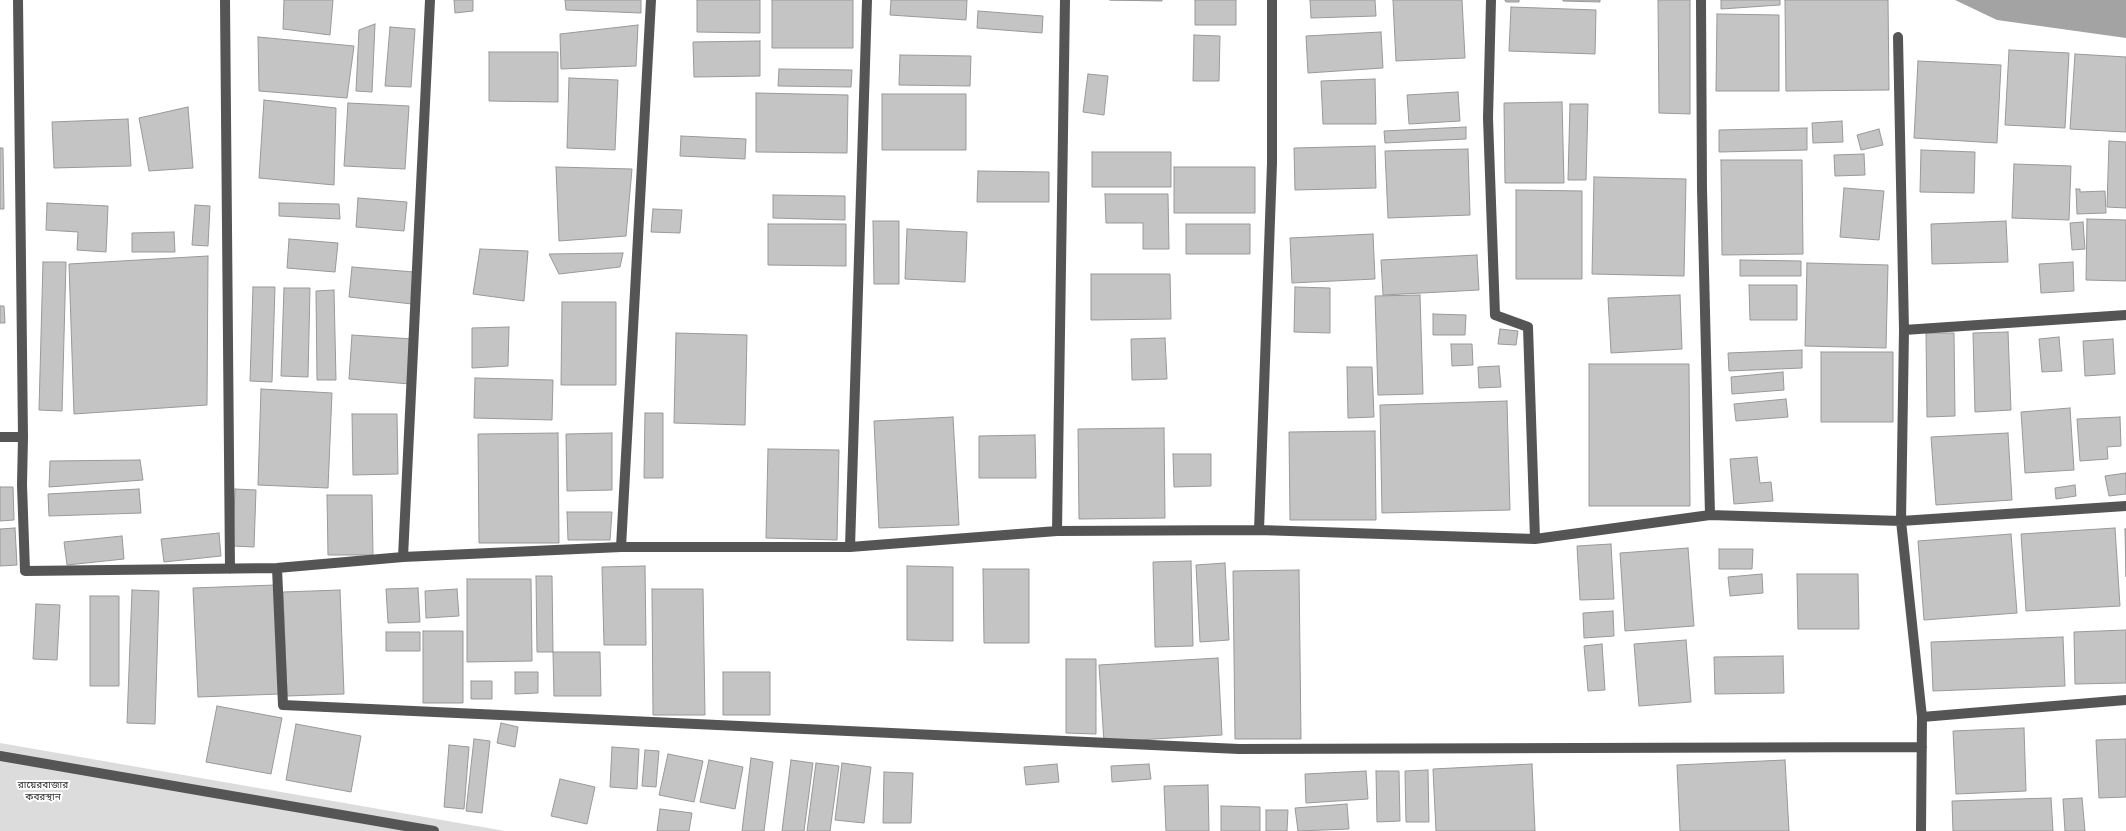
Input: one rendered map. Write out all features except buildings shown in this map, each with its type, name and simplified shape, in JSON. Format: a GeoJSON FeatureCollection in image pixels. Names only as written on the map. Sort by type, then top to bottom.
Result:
{"type":"FeatureCollection","features":[{"type":"Feature","properties":{"kind":"street"},"geometry":{"type":"LineString","coordinates":[[18,0],[23,437],[22,485],[25,571],[277,568],[403,557],[621,547],[850,547],[1057,531],[1259,530],[1535,539],[1710,515],[1901,521],[2126,506]]}},
{"type":"Feature","properties":{"kind":"street"},"geometry":{"type":"LineString","coordinates":[[225,0],[230,569]]}},
{"type":"Feature","properties":{"kind":"street"},"geometry":{"type":"LineString","coordinates":[[403,557],[430,0]]}},
{"type":"Feature","properties":{"kind":"street"},"geometry":{"type":"LineString","coordinates":[[621,547],[651,0]]}},
{"type":"Feature","properties":{"kind":"street"},"geometry":{"type":"LineString","coordinates":[[850,547],[867,0]]}},
{"type":"Feature","properties":{"kind":"street"},"geometry":{"type":"LineString","coordinates":[[1057,531],[1065,0]]}},
{"type":"Feature","properties":{"kind":"street"},"geometry":{"type":"LineString","coordinates":[[1259,530],[1272,163],[1272,0]]}},
{"type":"Feature","properties":{"kind":"street"},"geometry":{"type":"LineString","coordinates":[[1491,0],[1488,118],[1495,316],[1528,327],[1535,539]]}},
{"type":"Feature","properties":{"kind":"street"},"geometry":{"type":"LineString","coordinates":[[1701,0],[1702,189],[1710,515]]}},
{"type":"Feature","properties":{"kind":"street"},"geometry":{"type":"LineString","coordinates":[[1898,37],[1904,330],[1901,521],[1922,717],[1921,831]]}},
{"type":"Feature","properties":{"kind":"street"},"geometry":{"type":"LineString","coordinates":[[1904,330],[2126,315]]}},
{"type":"Feature","properties":{"kind":"street"},"geometry":{"type":"LineString","coordinates":[[0,437],[23,437]]}},
{"type":"Feature","properties":{"kind":"street"},"geometry":{"type":"LineString","coordinates":[[277,568],[284,705],[1239,749],[1922,746]]}},
{"type":"Feature","properties":{"kind":"street"},"geometry":{"type":"LineString","coordinates":[[1922,717],[2126,700]]}},
{"type":"Feature","properties":{"kind":"street"},"geometry":{"type":"LineString","coordinates":[[0,756],[434,831]]}},
{"type":"Feature","properties":{"kind":"green space","name":"রায়েরবাজার কবরস্থান"},"geometry":{"type":"Polygon","coordinates":[[[0,743],[505,831],[0,831],[0,743]]]}},
{"type":"Feature","properties":{"kind":"shaded area"},"geometry":{"type":"Polygon","coordinates":[[[1955,0],[2126,0],[2126,38],[1997,20],[1955,0]]]}}]}
